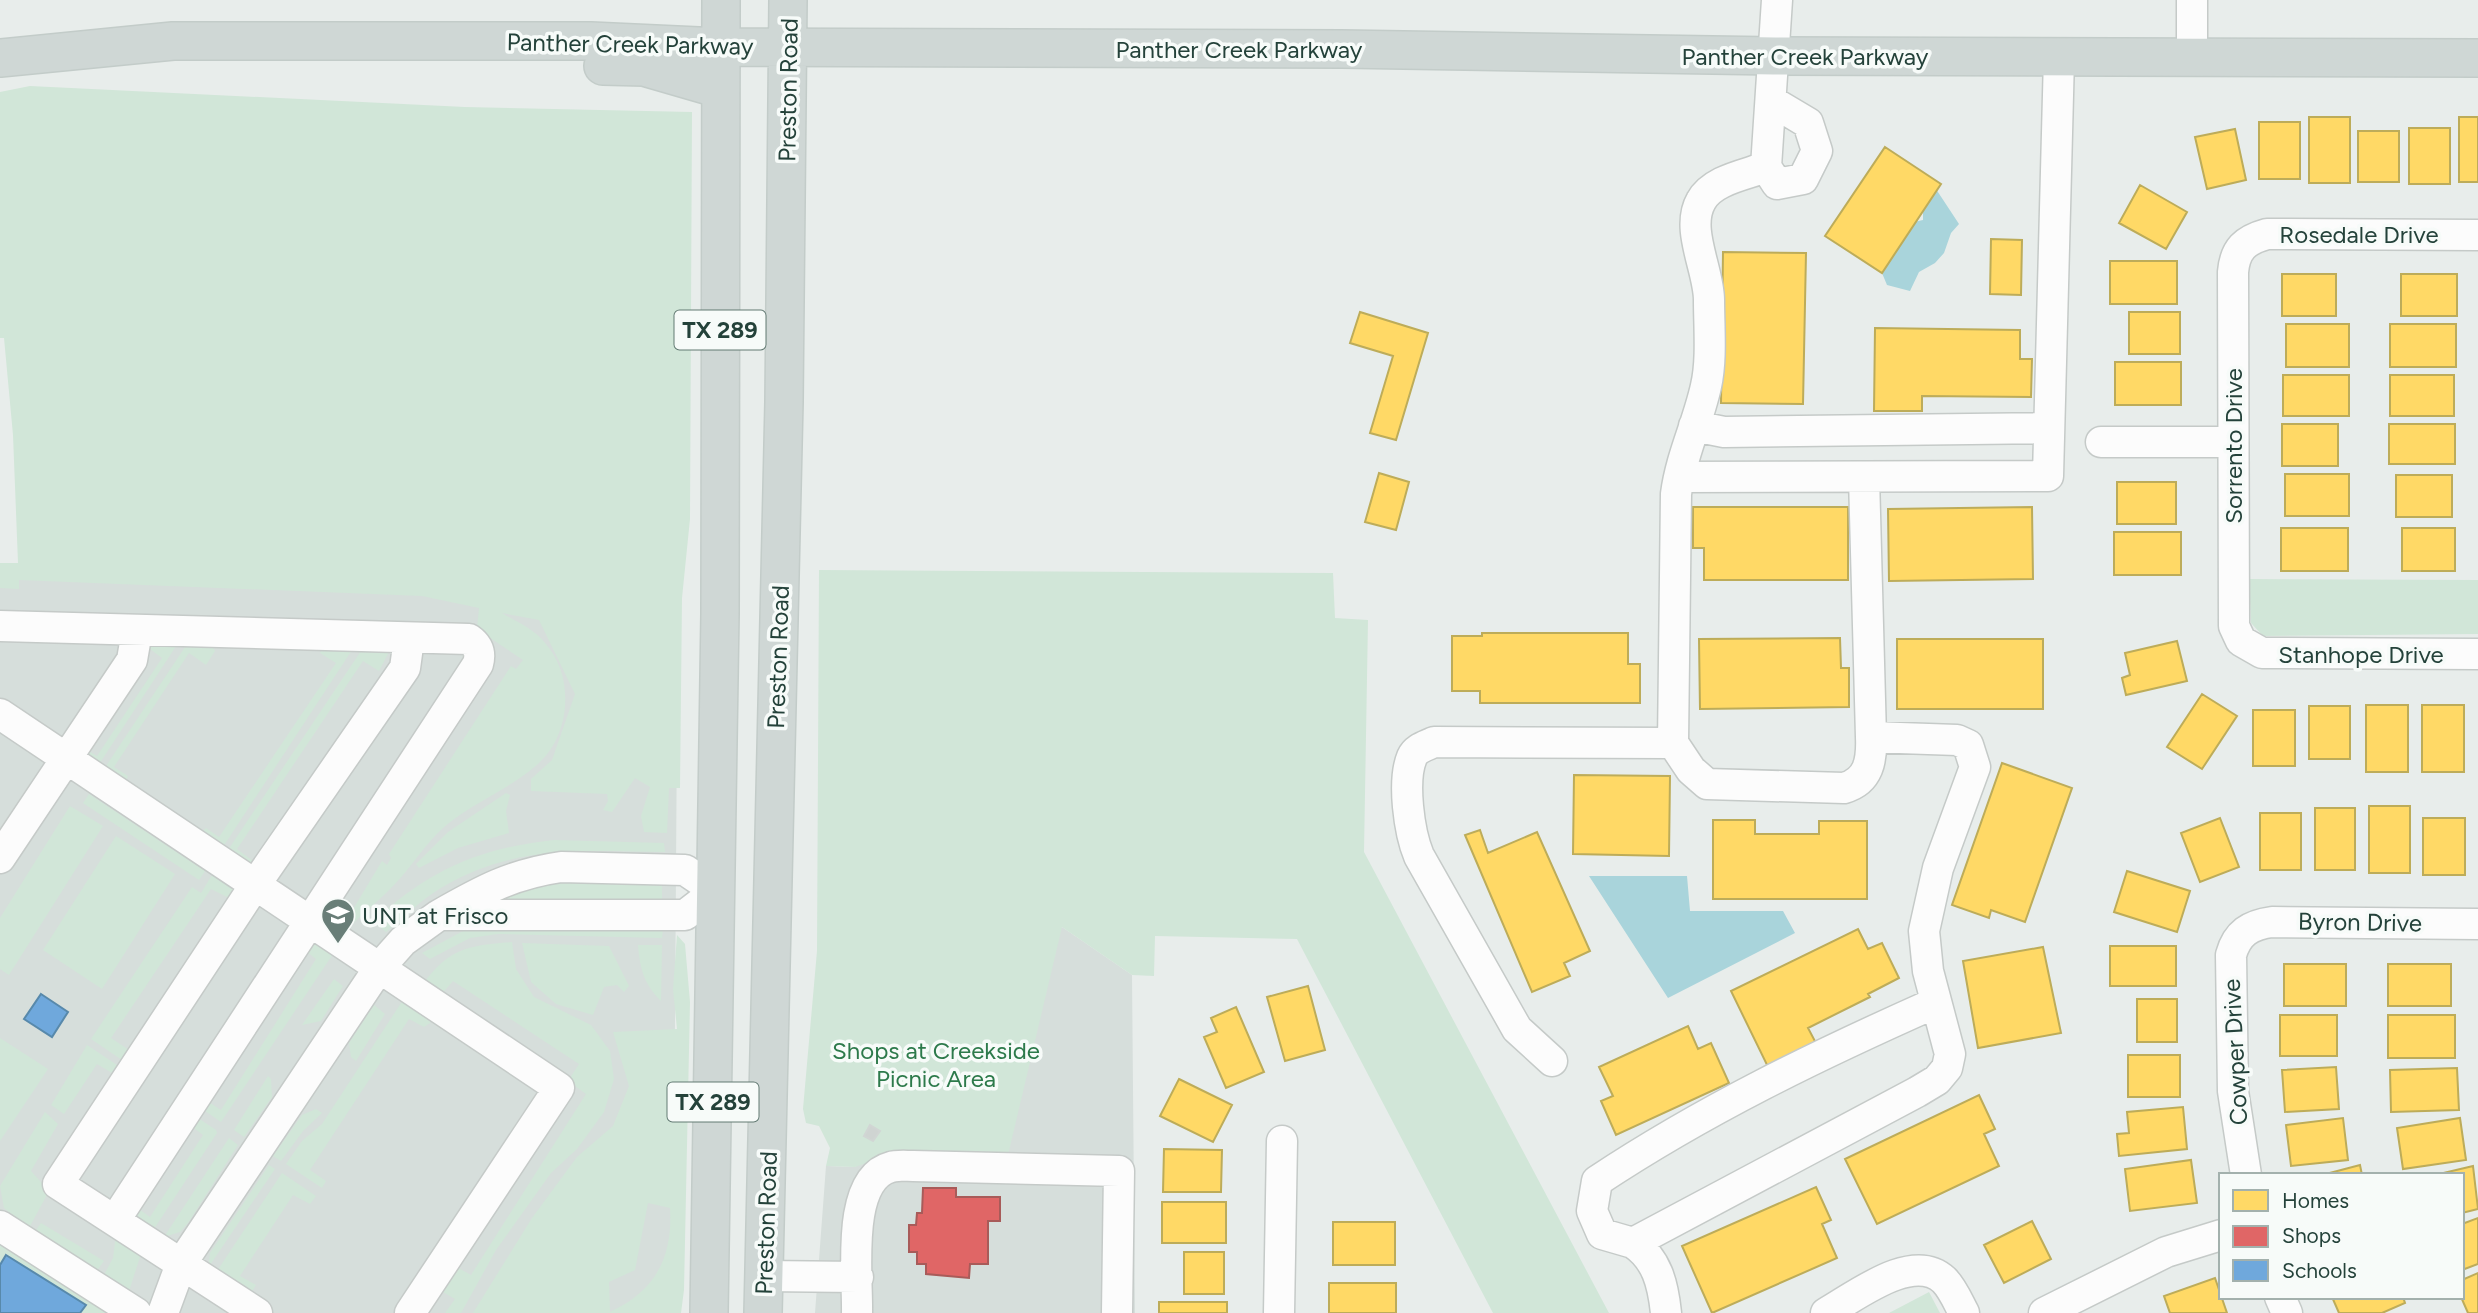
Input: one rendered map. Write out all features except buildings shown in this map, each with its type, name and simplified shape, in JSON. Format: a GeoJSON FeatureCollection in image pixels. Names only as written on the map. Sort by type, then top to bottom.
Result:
{"type":"FeatureCollection","features":[{"type":"Feature","properties":{"kind":"main road","name":"TX 289"},"geometry":{"type":"LineString","coordinates":[[709,1313],[720,614],[720,0]]}},
{"type":"Feature","properties":{"kind":"main road","name":"Preston Road"},"geometry":{"type":"LineString","coordinates":[[763,1313],[784,402],[788,0]]}},
{"type":"Feature","properties":{"kind":"main road","name":"Panther Creek Parkway"},"geometry":{"type":"LineString","coordinates":[[0,58],[173,41],[591,41],[720,47],[1775,56],[2192,55],[2478,58]]}},
{"type":"Feature","properties":{"kind":"main road"},"geometry":{"type":"LineString","coordinates":[[370,41],[450,61],[644,67],[720,89]]}},
{"type":"Feature","properties":{"kind":"main road"},"geometry":{"type":"LineString","coordinates":[[787,128],[819,71],[844,47]]}},
{"type":"Feature","properties":{"kind":"main road"},"geometry":{"type":"LineString","coordinates":[[716,891],[772,892]]}},
{"type":"Feature","properties":{"kind":"street"},"geometry":{"type":"LineString","coordinates":[[1771,101],[1808,123],[1817,151],[1803,179],[1777,184],[1766,167],[1777,0]]}},
{"type":"Feature","properties":{"kind":"street"},"geometry":{"type":"LineString","coordinates":[[2192,0],[2192,55]]}},
{"type":"Feature","properties":{"kind":"street"},"geometry":{"type":"LineString","coordinates":[[1679,477],[2048,475],[2059,57]]}},
{"type":"Feature","properties":{"kind":"street"},"geometry":{"type":"LineString","coordinates":[[1766,167],[1713,187],[1700,202],[1697,212],[1696,226],[1709,298],[1707,383],[1679,477],[1673,744],[1691,770],[1707,784],[1844,788],[1861,780],[1869,767],[1871,737],[1864,477]]}},
{"type":"Feature","properties":{"kind":"street","name":"Rosedale Drive"},"geometry":{"type":"LineString","coordinates":[[2242,245],[2267,234],[2478,234]]}},
{"type":"Feature","properties":{"kind":"street","name":"Sorrento Drive"},"geometry":{"type":"LineString","coordinates":[[2242,245],[2236,253],[2233,272],[2234,626],[2246,646]]}},
{"type":"Feature","properties":{"kind":"street"},"geometry":{"type":"LineString","coordinates":[[1694,426],[1724,432],[2048,428]]}},
{"type":"Feature","properties":{"kind":"street"},"geometry":{"type":"LineString","coordinates":[[2101,442],[2233,442]]}},
{"type":"Feature","properties":{"kind":"street"},"geometry":{"type":"LineString","coordinates":[[0,626],[470,639],[478,648],[478,664],[115,1220]]}},
{"type":"Feature","properties":{"kind":"street"},"geometry":{"type":"LineString","coordinates":[[0,858],[68,760],[132,660],[137,631]]}},
{"type":"Feature","properties":{"kind":"street"},"geometry":{"type":"LineString","coordinates":[[257,1313],[58,1184],[405,668],[410,639]]}},
{"type":"Feature","properties":{"kind":"street","name":"Stanhope Drive"},"geometry":{"type":"LineString","coordinates":[[2246,646],[2262,653],[2283,654],[2478,654]]}},
{"type":"Feature","properties":{"kind":"street"},"geometry":{"type":"LineString","coordinates":[[0,714],[559,1088],[410,1313]]}},
{"type":"Feature","properties":{"kind":"street"},"geometry":{"type":"LineString","coordinates":[[1633,1243],[1937,1080],[1947,1068],[1950,1044],[1935,1003],[1924,931],[1938,868],[1972,777],[1973,757],[1968,745],[1960,741],[1871,737]]}},
{"type":"Feature","properties":{"kind":"street"},"geometry":{"type":"LineString","coordinates":[[1552,1061],[1517,1029],[1419,856],[1409,824],[1412,756],[1418,749],[1434,742],[1673,744]]}},
{"type":"Feature","properties":{"kind":"street"},"geometry":{"type":"LineString","coordinates":[[163,1313],[181,1264],[379,968],[403,941],[439,915],[499,881],[532,871],[561,867],[685,870],[716,891],[685,915],[439,915]]}},
{"type":"Feature","properties":{"kind":"street","name":"Byron Drive"},"geometry":{"type":"LineString","coordinates":[[2243,931],[2272,922],[2478,924]]}},
{"type":"Feature","properties":{"kind":"street","name":"Cowper Drive"},"geometry":{"type":"LineString","coordinates":[[2243,931],[2231,955],[2233,1091],[2246,1173]]}},
{"type":"Feature","properties":{"kind":"street"},"geometry":{"type":"LineString","coordinates":[[1666,1313],[1660,1280],[1650,1255],[1633,1243],[1602,1234],[1592,1211],[1597,1181],[1660,1139],[1812,1059],[1935,1003]]}},
{"type":"Feature","properties":{"kind":"street"},"geometry":{"type":"LineString","coordinates":[[1279,1313],[1282,1141]]}},
{"type":"Feature","properties":{"kind":"street"},"geometry":{"type":"LineString","coordinates":[[857,1313],[858,1210],[869,1183],[890,1167],[1119,1171],[1117,1313]]}},
{"type":"Feature","properties":{"kind":"street"},"geometry":{"type":"LineString","coordinates":[[0,1226],[136,1313]]}},
{"type":"Feature","properties":{"kind":"street"},"geometry":{"type":"LineString","coordinates":[[2044,1313],[2166,1252],[2219,1236]]}},
{"type":"Feature","properties":{"kind":"street"},"geometry":{"type":"LineString","coordinates":[[1826,1313],[1891,1278],[1921,1268],[1945,1281],[1964,1313]]}},
{"type":"Feature","properties":{"kind":"street"},"geometry":{"type":"LineString","coordinates":[[764,1276],[858,1277]]}},
{"type":"Feature","properties":{"kind":"shaded area","name":"UNT at Frisco"},"geometry":{"type":"Polygon","coordinates":[[[0,563],[678,576],[673,1313],[0,1313],[0,563]]]}},
{"type":"Feature","properties":{"kind":"shaded area"},"geometry":{"type":"Polygon","coordinates":[[[1062,927],[1132,975],[1135,1313],[815,1313],[826,1166],[855,1167],[1062,927]]]}},
{"type":"Feature","properties":{"kind":"green space"},"geometry":{"type":"Polygon","coordinates":[[[30,86],[465,107],[692,112],[690,519],[682,598],[680,788],[669,788],[667,833],[644,832],[641,816],[650,787],[635,778],[612,812],[603,810],[608,801],[607,794],[531,791],[531,779],[552,760],[575,694],[539,620],[502,613],[535,633],[555,656],[565,688],[563,722],[557,738],[549,752],[528,772],[444,827],[395,884],[345,932],[325,918],[330,912],[346,921],[382,861],[387,865],[391,858],[389,854],[511,666],[516,669],[523,660],[477,629],[479,608],[422,596],[19,580],[19,589],[0,588],[0,563],[18,563],[13,435],[4,338],[0,338],[0,92],[30,86]]]}},
{"type":"Feature","properties":{"kind":"green space","name":"Shops at Creekside Picnic Area"},"geometry":{"type":"Polygon","coordinates":[[[819,570],[1333,573],[1335,618],[1368,620],[1364,852],[1609,1313],[1493,1313],[1297,939],[1155,936],[1154,976],[1132,975],[1062,927],[1008,1155],[899,1152],[855,1167],[826,1166],[830,1148],[819,1126],[806,1123],[803,1109],[817,951],[819,570]]]}},
{"type":"Feature","properties":{"kind":"green space"},"geometry":{"type":"Polygon","coordinates":[[[2249,579],[2478,580],[2478,634],[2263,636],[2251,623],[2249,579]]]}},
{"type":"Feature","properties":{"kind":"green space"},"geometry":{"type":"Polygon","coordinates":[[[180,640],[96,769],[78,753],[87,750],[97,756],[162,658],[146,646],[149,642],[180,640]]]}},
{"type":"Feature","properties":{"kind":"green space"},"geometry":{"type":"Polygon","coordinates":[[[189,641],[213,647],[215,651],[206,665],[189,653],[114,767],[128,776],[125,784],[102,772],[189,641]]]}},
{"type":"Feature","properties":{"kind":"green space"},"geometry":{"type":"Polygon","coordinates":[[[323,647],[354,647],[221,850],[201,833],[206,828],[219,837],[336,663],[320,653],[323,647]]]}},
{"type":"Feature","properties":{"kind":"green space"},"geometry":{"type":"Polygon","coordinates":[[[363,648],[390,650],[379,671],[363,661],[237,849],[253,861],[250,865],[226,853],[363,648]]]}},
{"type":"Feature","properties":{"kind":"green space"},"geometry":{"type":"Polygon","coordinates":[[[506,793],[510,795],[506,811],[509,833],[458,848],[419,868],[416,864],[448,832],[506,793]]]}},
{"type":"Feature","properties":{"kind":"green space"},"geometry":{"type":"Polygon","coordinates":[[[89,794],[205,871],[199,880],[83,803],[89,794]]]}},
{"type":"Feature","properties":{"kind":"green space"},"geometry":{"type":"Polygon","coordinates":[[[70,806],[103,826],[9,975],[0,969],[0,918],[70,806]]]}},
{"type":"Feature","properties":{"kind":"green space"},"geometry":{"type":"Polygon","coordinates":[[[116,836],[175,874],[102,989],[43,950],[116,836]]]}},
{"type":"Feature","properties":{"kind":"green space"},"geometry":{"type":"Polygon","coordinates":[[[554,840],[664,843],[665,852],[578,851],[522,857],[468,874],[441,888],[386,932],[373,922],[414,888],[456,864],[502,849],[554,840]]]}},
{"type":"Feature","properties":{"kind":"green space"},"geometry":{"type":"Polygon","coordinates":[[[212,875],[234,890],[229,898],[211,889],[111,1038],[129,1050],[122,1060],[91,1039],[192,887],[201,893],[212,875]]]}},
{"type":"Feature","properties":{"kind":"green space"},"geometry":{"type":"Polygon","coordinates":[[[662,877],[662,904],[499,899],[549,878],[662,877]]]}},
{"type":"Feature","properties":{"kind":"green space"},"geometry":{"type":"Polygon","coordinates":[[[481,927],[663,929],[662,938],[498,934],[470,938],[430,959],[422,953],[463,931],[481,927]]]}},
{"type":"Feature","properties":{"kind":"green space"},"geometry":{"type":"Polygon","coordinates":[[[677,935],[685,944],[690,1002],[684,1290],[681,1313],[473,1313],[532,1218],[577,1157],[613,1126],[629,1086],[613,1032],[677,1029],[673,989],[677,935]],[[648,1203],[635,1270],[609,1282],[610,1312],[639,1294],[658,1271],[668,1242],[670,1208],[648,1203]]]}},
{"type":"Feature","properties":{"kind":"green space"},"geometry":{"type":"Polygon","coordinates":[[[310,939],[333,954],[221,1122],[198,1106],[204,1099],[221,1110],[316,959],[306,951],[310,939]]]}},
{"type":"Feature","properties":{"kind":"green space"},"geometry":{"type":"Polygon","coordinates":[[[512,942],[516,969],[534,997],[591,1025],[610,1051],[614,1079],[604,1112],[577,1149],[551,1173],[496,1250],[461,1313],[445,1313],[455,1299],[438,1289],[451,1264],[471,1275],[586,1094],[568,1081],[579,1064],[453,981],[440,996],[423,984],[442,963],[461,951],[512,942]]]}},
{"type":"Feature","properties":{"kind":"green space"},"geometry":{"type":"Polygon","coordinates":[[[522,943],[609,946],[629,986],[624,992],[617,985],[604,987],[593,1015],[556,1004],[531,982],[522,943]]]}},
{"type":"Feature","properties":{"kind":"green space"},"geometry":{"type":"Polygon","coordinates":[[[638,945],[662,945],[661,1001],[644,976],[638,945]]]}},
{"type":"Feature","properties":{"kind":"green space"},"geometry":{"type":"Polygon","coordinates":[[[334,979],[343,986],[321,1021],[302,1025],[334,979]]]}},
{"type":"Feature","properties":{"kind":"green space"},"geometry":{"type":"Polygon","coordinates":[[[403,1000],[430,1017],[430,1023],[424,1027],[409,1019],[310,1170],[326,1181],[322,1188],[286,1164],[302,1141],[322,1124],[403,1000]]]}},
{"type":"Feature","properties":{"kind":"green space"},"geometry":{"type":"Polygon","coordinates":[[[374,1005],[385,1014],[356,1061],[351,1057],[349,1043],[374,1005]]]}},
{"type":"Feature","properties":{"kind":"green space"},"geometry":{"type":"Polygon","coordinates":[[[0,1038],[48,1069],[0,1141],[0,1038]]]}},
{"type":"Feature","properties":{"kind":"green space"},"geometry":{"type":"Polygon","coordinates":[[[87,1045],[117,1065],[112,1073],[97,1064],[64,1114],[51,1105],[87,1045]]]}},
{"type":"Feature","properties":{"kind":"green space"},"geometry":{"type":"Polygon","coordinates":[[[268,1076],[271,1079],[272,1097],[244,1137],[234,1130],[268,1076]]]}},
{"type":"Feature","properties":{"kind":"green space"},"geometry":{"type":"Polygon","coordinates":[[[316,1109],[322,1113],[303,1131],[281,1161],[273,1156],[302,1115],[316,1109]]]}},
{"type":"Feature","properties":{"kind":"green space"},"geometry":{"type":"Polygon","coordinates":[[[45,1112],[58,1124],[31,1171],[49,1191],[29,1228],[4,1208],[0,1186],[45,1112]]]}},
{"type":"Feature","properties":{"kind":"green space"},"geometry":{"type":"Polygon","coordinates":[[[192,1114],[217,1133],[152,1232],[128,1215],[136,1207],[150,1217],[203,1135],[186,1122],[192,1114]]]}},
{"type":"Feature","properties":{"kind":"green space"},"geometry":{"type":"Polygon","coordinates":[[[229,1138],[238,1145],[188,1223],[180,1232],[164,1237],[229,1138]]]}},
{"type":"Feature","properties":{"kind":"green space"},"geometry":{"type":"Polygon","coordinates":[[[269,1165],[275,1169],[208,1268],[210,1253],[269,1165]]]}},
{"type":"Feature","properties":{"kind":"green space"},"geometry":{"type":"Polygon","coordinates":[[[282,1173],[316,1196],[310,1204],[293,1195],[240,1276],[256,1285],[251,1293],[215,1274],[282,1173]]]}},
{"type":"Feature","properties":{"kind":"green space"},"geometry":{"type":"Polygon","coordinates":[[[41,1223],[104,1261],[96,1272],[34,1233],[41,1223]]]}},
{"type":"Feature","properties":{"kind":"green space"},"geometry":{"type":"Polygon","coordinates":[[[116,1234],[142,1251],[128,1294],[104,1275],[113,1258],[116,1234]]]}},
{"type":"Feature","properties":{"kind":"green space"},"geometry":{"type":"Polygon","coordinates":[[[0,1239],[117,1313],[80,1313],[0,1279],[0,1239]]]}},
{"type":"Feature","properties":{"kind":"green space"},"geometry":{"type":"Polygon","coordinates":[[[1929,1292],[1940,1313],[1889,1313],[1929,1292]]]}},
{"type":"Feature","properties":{"kind":"water"},"geometry":{"type":"Polygon","coordinates":[[[1932,183],[1959,224],[1951,233],[1944,253],[1935,263],[1919,272],[1910,291],[1887,285],[1882,273],[1893,256],[1905,224],[1923,220],[1923,211],[1932,183]]]}},
{"type":"Feature","properties":{"kind":"water"},"geometry":{"type":"Polygon","coordinates":[[[1589,876],[1687,876],[1690,911],[1783,911],[1795,933],[1668,998],[1589,876]]]}},
{"type":"Feature","properties":{"kind":"place","name":"UNT at Frisco"},"geometry":{"type":"Point","coordinates":[338,945]}}]}
